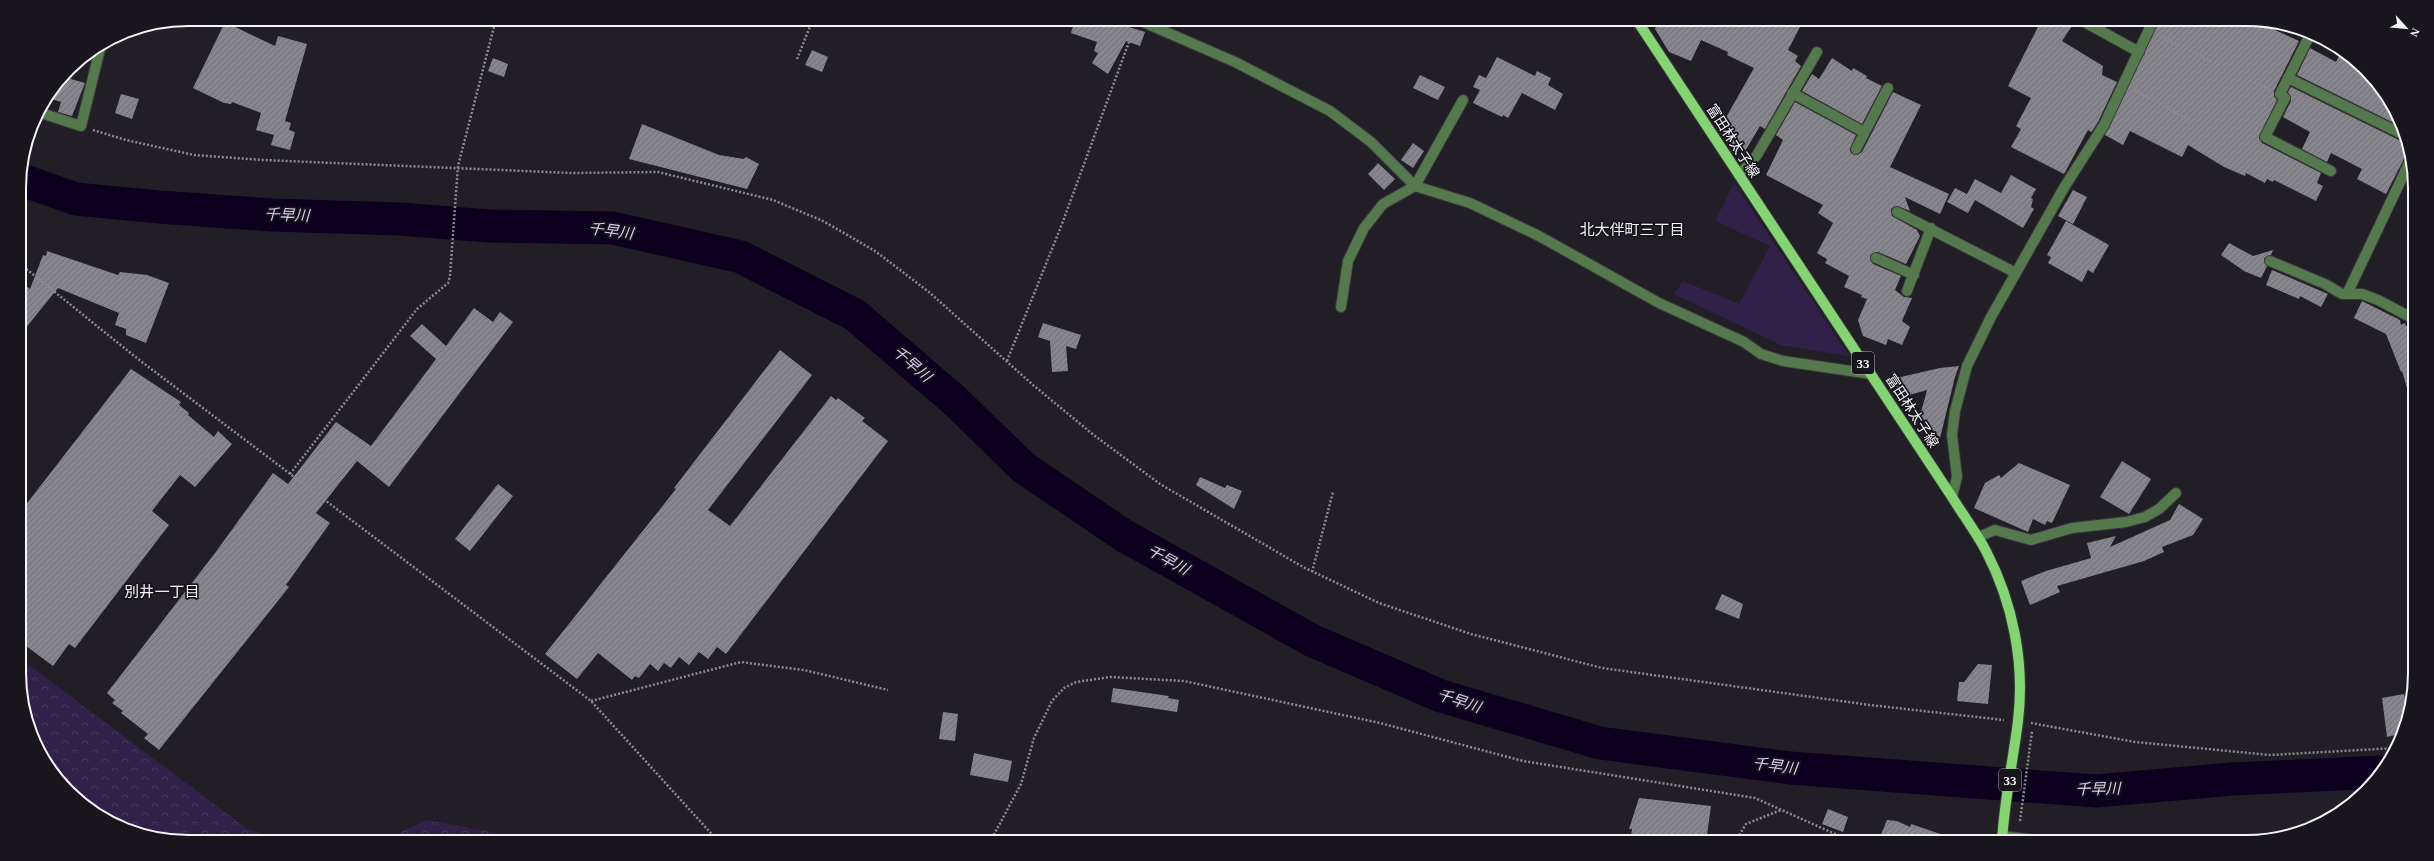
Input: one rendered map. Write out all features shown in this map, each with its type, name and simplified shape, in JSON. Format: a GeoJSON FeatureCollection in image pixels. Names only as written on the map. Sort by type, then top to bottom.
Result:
{"type":"FeatureCollection","features":[{"type":"Feature","properties":{"kind":"main road","name":"富田林太子線"},"geometry":{"type":"LineString","coordinates":[[1641,26],[1978,537],[2002,588],[2015,634],[2019,671],[2018,721],[2002,835]]}},
{"type":"Feature","properties":{"kind":"street"},"geometry":{"type":"LineString","coordinates":[[1152,26],[1250,70],[1330,111],[1371,142],[1415,186],[1470,203],[1539,236],[1660,303],[1744,342],[1772,359],[1871,374]]}},
{"type":"Feature","properties":{"kind":"street"},"geometry":{"type":"LineString","coordinates":[[2092,26],[2139,52]]}},
{"type":"Feature","properties":{"kind":"street"},"geometry":{"type":"LineString","coordinates":[[1952,497],[1957,477],[1952,435],[1955,411],[1967,366],[1991,317],[2065,186],[2104,125],[2151,26]]}},
{"type":"Feature","properties":{"kind":"street"},"geometry":{"type":"LineString","coordinates":[[2308,38],[2280,94],[2285,98],[2265,137],[2331,171]]}},
{"type":"Feature","properties":{"kind":"street"},"geometry":{"type":"LineString","coordinates":[[44,114],[81,126],[99,52]]}},
{"type":"Feature","properties":{"kind":"street"},"geometry":{"type":"LineString","coordinates":[[1739,175],[1756,155],[1817,52]]}},
{"type":"Feature","properties":{"kind":"street"},"geometry":{"type":"LineString","coordinates":[[2288,78],[2398,132]]}},
{"type":"Feature","properties":{"kind":"street"},"geometry":{"type":"LineString","coordinates":[[1856,149],[1888,88]]}},
{"type":"Feature","properties":{"kind":"street"},"geometry":{"type":"LineString","coordinates":[[1792,93],[1864,132]]}},
{"type":"Feature","properties":{"kind":"street"},"geometry":{"type":"LineString","coordinates":[[1341,307],[1348,261],[1364,228],[1383,204],[1415,186],[1463,100]]}},
{"type":"Feature","properties":{"kind":"street"},"geometry":{"type":"LineString","coordinates":[[2347,294],[2407,167]]}},
{"type":"Feature","properties":{"kind":"street"},"geometry":{"type":"LineString","coordinates":[[1897,212],[1931,228],[2016,273]]}},
{"type":"Feature","properties":{"kind":"street"},"geometry":{"type":"LineString","coordinates":[[1908,291],[1931,228]]}},
{"type":"Feature","properties":{"kind":"street"},"geometry":{"type":"LineString","coordinates":[[1876,258],[1914,275]]}},
{"type":"Feature","properties":{"kind":"street"},"geometry":{"type":"LineString","coordinates":[[2270,261],[2325,284],[2342,294],[2362,294],[2378,300],[2408,316]]}},
{"type":"Feature","properties":{"kind":"street"},"geometry":{"type":"LineString","coordinates":[[1978,537],[1995,530],[2031,540],[2072,528],[2126,522],[2145,517],[2160,509],[2176,493]]}},
{"type":"Feature","properties":{"kind":"path"},"geometry":{"type":"LineString","coordinates":[[290,474],[417,309],[448,283],[450,276],[457,168],[463,139],[494,26]]}},
{"type":"Feature","properties":{"kind":"path"},"geometry":{"type":"LineString","coordinates":[[797,59],[810,26]]}},
{"type":"Feature","properties":{"kind":"path"},"geometry":{"type":"LineString","coordinates":[[1007,361],[1062,224],[1133,26]]}},
{"type":"Feature","properties":{"kind":"path"},"geometry":{"type":"LineString","coordinates":[[2149,31],[2219,65]]}},
{"type":"Feature","properties":{"kind":"path"},"geometry":{"type":"LineString","coordinates":[[2250,80],[2280,94]]}},
{"type":"Feature","properties":{"kind":"path"},"geometry":{"type":"LineString","coordinates":[[2124,84],[2190,121]]}},
{"type":"Feature","properties":{"kind":"path"},"geometry":{"type":"LineString","coordinates":[[81,126],[126,140],[194,155],[263,160],[572,173],[658,172],[773,200],[822,221],[875,251],[929,292],[1095,436],[1160,484],[1312,572],[1379,603],[1471,634],[1602,668],[1870,705],[2018,721],[2135,742],[2270,756],[2389,748]]}},
{"type":"Feature","properties":{"kind":"path"},"geometry":{"type":"LineString","coordinates":[[26,269],[138,359],[591,701],[714,835]]}},
{"type":"Feature","properties":{"kind":"path"},"geometry":{"type":"LineString","coordinates":[[1312,572],[1333,492]]}},
{"type":"Feature","properties":{"kind":"path"},"geometry":{"type":"LineString","coordinates":[[591,701],[741,662],[804,670],[888,690]]}},
{"type":"Feature","properties":{"kind":"path"},"geometry":{"type":"LineString","coordinates":[[994,835],[1021,784],[1034,738],[1052,701],[1064,688],[1076,682],[1110,677],[1184,681],[1380,723],[1523,762],[1755,798],[1838,835]]}},
{"type":"Feature","properties":{"kind":"path"},"geometry":{"type":"LineString","coordinates":[[2019,826],[2033,734]]}},
{"type":"Feature","properties":{"kind":"path"},"geometry":{"type":"LineString","coordinates":[[1739,835],[1746,824],[1781,810]]}},
{"type":"Feature","properties":{"kind":"green space"},"geometry":{"type":"Polygon","coordinates":[[[1734,183],[1849,356],[1781,345],[1674,294],[1683,281],[1739,304],[1770,246],[1715,221],[1734,183]]]}},
{"type":"Feature","properties":{"kind":"green space"},"geometry":{"type":"Polygon","coordinates":[[[26,663],[247,829],[267,835],[177,835],[156,832],[126,823],[89,802],[73,788],[59,772],[38,735],[27,694],[26,663]]]}},
{"type":"Feature","properties":{"kind":"green space"},"geometry":{"type":"Polygon","coordinates":[[[427,820],[501,835],[395,835],[427,820]]]}},
{"type":"Feature","properties":{"kind":"building"},"geometry":{"type":"Polygon","coordinates":[[[223,26],[233,26],[275,46],[278,36],[307,44],[285,121],[291,123],[289,130],[295,132],[290,150],[271,145],[274,135],[256,130],[261,113],[232,102],[231,104],[224,103],[193,88],[223,26]]]}},
{"type":"Feature","properties":{"kind":"building"},"geometry":{"type":"Polygon","coordinates":[[[1073,26],[1126,26],[1145,32],[1140,46],[1126,41],[1108,74],[1092,63],[1098,53],[1094,51],[1097,42],[1071,33],[1073,26]]]}},
{"type":"Feature","properties":{"kind":"building"},"geometry":{"type":"Polygon","coordinates":[[[1656,26],[1800,26],[1788,50],[1798,56],[1795,61],[1801,66],[1765,129],[1760,126],[1744,153],[1727,142],[1729,139],[1725,137],[1729,132],[1724,129],[1727,124],[1724,121],[1754,68],[1727,55],[1728,52],[1701,40],[1691,61],[1669,52],[1655,29],[1656,26]]]}},
{"type":"Feature","properties":{"kind":"building"},"geometry":{"type":"Polygon","coordinates":[[[2038,26],[2072,26],[2062,41],[2103,66],[2102,75],[2117,82],[2098,122],[2091,132],[2088,130],[2064,174],[2011,147],[2021,129],[2016,126],[2031,98],[2008,86],[2038,26]]]}},
{"type":"Feature","properties":{"kind":"building"},"geometry":{"type":"Polygon","coordinates":[[[2157,26],[2257,26],[2270,28],[2299,41],[2274,91],[2274,96],[2277,100],[2259,138],[2262,143],[2321,173],[2317,183],[2323,186],[2316,201],[2274,180],[2273,182],[2267,179],[2265,183],[2246,173],[2245,176],[2224,167],[2188,145],[2182,157],[2130,131],[2123,145],[2105,135],[2157,26]]]}},
{"type":"Feature","properties":{"kind":"building"},"geometry":{"type":"Polygon","coordinates":[[[2310,48],[2336,62],[2339,55],[2361,73],[2375,89],[2395,123],[2297,75],[2310,48]]]}},
{"type":"Feature","properties":{"kind":"building"},"geometry":{"type":"Polygon","coordinates":[[[812,50],[828,57],[822,72],[805,65],[812,50]]]}},
{"type":"Feature","properties":{"kind":"building"},"geometry":{"type":"Polygon","coordinates":[[[1497,57],[1535,76],[1537,71],[1551,78],[1548,85],[1563,94],[1555,110],[1522,93],[1508,118],[1503,115],[1502,117],[1473,103],[1480,90],[1473,87],[1479,75],[1486,78],[1497,57]]]}},
{"type":"Feature","properties":{"kind":"building"},"geometry":{"type":"Polygon","coordinates":[[[493,58],[508,64],[504,77],[488,71],[493,58]]]}},
{"type":"Feature","properties":{"kind":"building"},"geometry":{"type":"Polygon","coordinates":[[[1832,58],[1852,71],[1853,68],[1867,76],[1866,78],[1882,86],[1862,124],[1802,91],[1812,74],[1819,79],[1832,58]]]}},
{"type":"Feature","properties":{"kind":"building"},"geometry":{"type":"Polygon","coordinates":[[[1420,75],[1445,87],[1438,100],[1413,88],[1420,75]]]}},
{"type":"Feature","properties":{"kind":"building"},"geometry":{"type":"Polygon","coordinates":[[[68,78],[85,83],[72,116],[58,112],[61,102],[52,99],[68,78]]]}},
{"type":"Feature","properties":{"kind":"building"},"geometry":{"type":"Polygon","coordinates":[[[2291,87],[2400,141],[2405,157],[2386,194],[2357,179],[2362,169],[2331,153],[2327,162],[2302,149],[2310,132],[2283,117],[2291,101],[2288,92],[2291,87]]]}},
{"type":"Feature","properties":{"kind":"building"},"geometry":{"type":"Polygon","coordinates":[[[1893,92],[1921,105],[1890,167],[1949,194],[1940,214],[1905,197],[1910,211],[1897,206],[1891,209],[1892,216],[1917,230],[1920,236],[1906,264],[1878,252],[1873,253],[1870,256],[1873,264],[1901,276],[1895,290],[1904,297],[1912,298],[1902,321],[1910,327],[1902,345],[1888,339],[1886,345],[1863,336],[1858,320],[1867,299],[1861,297],[1862,295],[1844,287],[1849,276],[1825,263],[1827,259],[1817,253],[1833,223],[1818,213],[1823,205],[1766,175],[1783,140],[1776,135],[1795,102],[1856,135],[1850,149],[1851,153],[1857,155],[1862,152],[1893,92]]]}},
{"type":"Feature","properties":{"kind":"building"},"geometry":{"type":"Polygon","coordinates":[[[121,94],[139,99],[132,119],[115,113],[121,94]]]}},
{"type":"Feature","properties":{"kind":"building"},"geometry":{"type":"Polygon","coordinates":[[[642,124],[719,155],[744,159],[746,157],[759,164],[747,189],[629,159],[642,124]]]}},
{"type":"Feature","properties":{"kind":"building"},"geometry":{"type":"Polygon","coordinates":[[[1413,143],[1424,151],[1413,168],[1401,160],[1413,143]]]}},
{"type":"Feature","properties":{"kind":"building"},"geometry":{"type":"Polygon","coordinates":[[[1378,163],[1395,179],[1384,190],[1368,174],[1378,163]]]}},
{"type":"Feature","properties":{"kind":"building"},"geometry":{"type":"Polygon","coordinates":[[[2011,175],[2036,189],[2031,198],[2033,199],[2031,207],[2034,209],[2023,228],[1975,200],[1968,213],[1947,202],[1955,188],[1967,194],[1975,179],[2001,193],[2011,175]]]}},
{"type":"Feature","properties":{"kind":"building"},"geometry":{"type":"Polygon","coordinates":[[[2073,190],[2087,197],[2073,224],[2058,216],[2073,190]]]}},
{"type":"Feature","properties":{"kind":"building"},"geometry":{"type":"Polygon","coordinates":[[[2066,221],[2109,245],[2093,273],[2088,270],[2082,282],[2048,263],[2051,257],[2047,255],[2066,221]]]}},
{"type":"Feature","properties":{"kind":"building"},"geometry":{"type":"Polygon","coordinates":[[[2229,243],[2253,256],[2273,250],[2271,255],[2264,258],[2267,266],[2261,278],[2244,271],[2221,255],[2229,243]]]}},
{"type":"Feature","properties":{"kind":"building"},"geometry":{"type":"Polygon","coordinates":[[[47,251],[118,275],[120,272],[147,275],[169,283],[146,343],[126,335],[126,329],[115,325],[119,313],[58,288],[26,328],[26,286],[30,289],[43,255],[46,256],[47,251]]]}},
{"type":"Feature","properties":{"kind":"building"},"geometry":{"type":"Polygon","coordinates":[[[2272,270],[2328,294],[2321,307],[2300,296],[2299,299],[2266,285],[2272,270]]]}},
{"type":"Feature","properties":{"kind":"building"},"geometry":{"type":"Polygon","coordinates":[[[2362,301],[2400,320],[2401,325],[2405,323],[2406,326],[2408,326],[2408,391],[2402,371],[2401,372],[2386,334],[2354,318],[2362,301]]]}},
{"type":"Feature","properties":{"kind":"building"},"geometry":{"type":"Polygon","coordinates":[[[474,308],[493,322],[500,312],[513,322],[389,487],[357,461],[316,513],[330,523],[286,585],[289,587],[159,750],[144,738],[148,734],[121,713],[123,711],[112,703],[115,700],[107,693],[215,553],[273,473],[288,484],[336,422],[371,446],[436,359],[410,336],[422,324],[446,346],[474,308]]]}},
{"type":"Feature","properties":{"kind":"building"},"geometry":{"type":"Polygon","coordinates":[[[1043,323],[1081,335],[1076,349],[1066,346],[1068,371],[1052,372],[1050,341],[1038,337],[1043,323]]]}},
{"type":"Feature","properties":{"kind":"building"},"geometry":{"type":"Polygon","coordinates":[[[780,350],[812,375],[708,510],[730,526],[831,396],[836,400],[838,398],[865,418],[862,421],[888,441],[726,654],[717,647],[708,659],[699,652],[689,665],[679,657],[671,668],[664,663],[658,671],[650,664],[639,678],[635,676],[632,680],[598,653],[577,679],[545,654],[676,489],[674,488],[780,350]]]}},
{"type":"Feature","properties":{"kind":"building"},"geometry":{"type":"Polygon","coordinates":[[[1959,366],[1940,438],[1920,416],[1927,390],[1902,397],[1892,379],[1940,368],[1959,366]]]}},
{"type":"Feature","properties":{"kind":"building"},"geometry":{"type":"Polygon","coordinates":[[[131,369],[181,402],[179,405],[189,413],[188,415],[214,437],[218,431],[232,444],[195,487],[180,475],[152,511],[169,525],[75,648],[69,644],[53,666],[26,646],[26,505],[131,369]]]}},
{"type":"Feature","properties":{"kind":"building"},"geometry":{"type":"Polygon","coordinates":[[[2122,461],[2151,479],[2129,514],[2100,497],[2122,461]]]}},
{"type":"Feature","properties":{"kind":"building"},"geometry":{"type":"Polygon","coordinates":[[[2019,463],[2070,485],[2052,523],[2047,521],[2045,525],[2033,519],[2028,532],[1974,508],[1985,483],[1999,475],[2001,478],[2019,463]]]}},
{"type":"Feature","properties":{"kind":"building"},"geometry":{"type":"Polygon","coordinates":[[[1200,477],[1225,488],[1227,485],[1242,491],[1234,509],[1196,485],[1200,477]]]}},
{"type":"Feature","properties":{"kind":"building"},"geometry":{"type":"Polygon","coordinates":[[[498,484],[513,496],[470,551],[455,539],[498,484]]]}},
{"type":"Feature","properties":{"kind":"building"},"geometry":{"type":"Polygon","coordinates":[[[2179,504],[2203,519],[2193,535],[2162,547],[2164,552],[2144,561],[2057,586],[2060,592],[2030,605],[2021,581],[2046,571],[2091,558],[2087,543],[2116,536],[2110,547],[2170,520],[2179,504]]]}},
{"type":"Feature","properties":{"kind":"building"},"geometry":{"type":"Polygon","coordinates":[[[1722,594],[1743,604],[1739,619],[1715,609],[1722,594]]]}},
{"type":"Feature","properties":{"kind":"building"},"geometry":{"type":"Polygon","coordinates":[[[1978,664],[1992,665],[1988,704],[1957,701],[1959,682],[1964,682],[1978,664]]]}},
{"type":"Feature","properties":{"kind":"building"},"geometry":{"type":"Polygon","coordinates":[[[1113,688],[1169,696],[1168,698],[1179,700],[1177,712],[1111,702],[1113,688]]]}},
{"type":"Feature","properties":{"kind":"building"},"geometry":{"type":"Polygon","coordinates":[[[2404,694],[2405,705],[2396,735],[2387,737],[2382,698],[2404,694]]]}},
{"type":"Feature","properties":{"kind":"building"},"geometry":{"type":"Polygon","coordinates":[[[943,712],[958,714],[955,741],[939,739],[943,712]]]}},
{"type":"Feature","properties":{"kind":"building"},"geometry":{"type":"Polygon","coordinates":[[[974,753],[1012,761],[1008,782],[970,775],[974,753]]]}},
{"type":"Feature","properties":{"kind":"building"},"geometry":{"type":"Polygon","coordinates":[[[1639,798],[1711,806],[1707,835],[1631,835],[1632,829],[1629,829],[1639,798]]]}},
{"type":"Feature","properties":{"kind":"building"},"geometry":{"type":"Polygon","coordinates":[[[1828,809],[1848,817],[1843,832],[1822,824],[1828,809]]]}},
{"type":"Feature","properties":{"kind":"building"},"geometry":{"type":"Polygon","coordinates":[[[1887,820],[1897,821],[1910,827],[1911,824],[1943,835],[1881,835],[1887,820]]]}},
{"type":"Feature","properties":{"kind":"waterway","name":"千早川"},"geometry":{"type":"LineString","coordinates":[[26,181],[76,199],[159,207],[272,215],[400,219],[489,226],[613,228],[741,257],[855,315],[954,400],[1024,468],[1123,535],[1313,641],[1441,696],[1600,743],[1790,768],[2096,791],[2232,779],[2375,772]]}},
{"type":"Feature","properties":{"kind":"district","name":"北大伴町三丁目"},"geometry":{"type":"Point","coordinates":[1632,230]}},
{"type":"Feature","properties":{"kind":"district","name":"別井一丁目"},"geometry":{"type":"Point","coordinates":[162,592]}}]}
